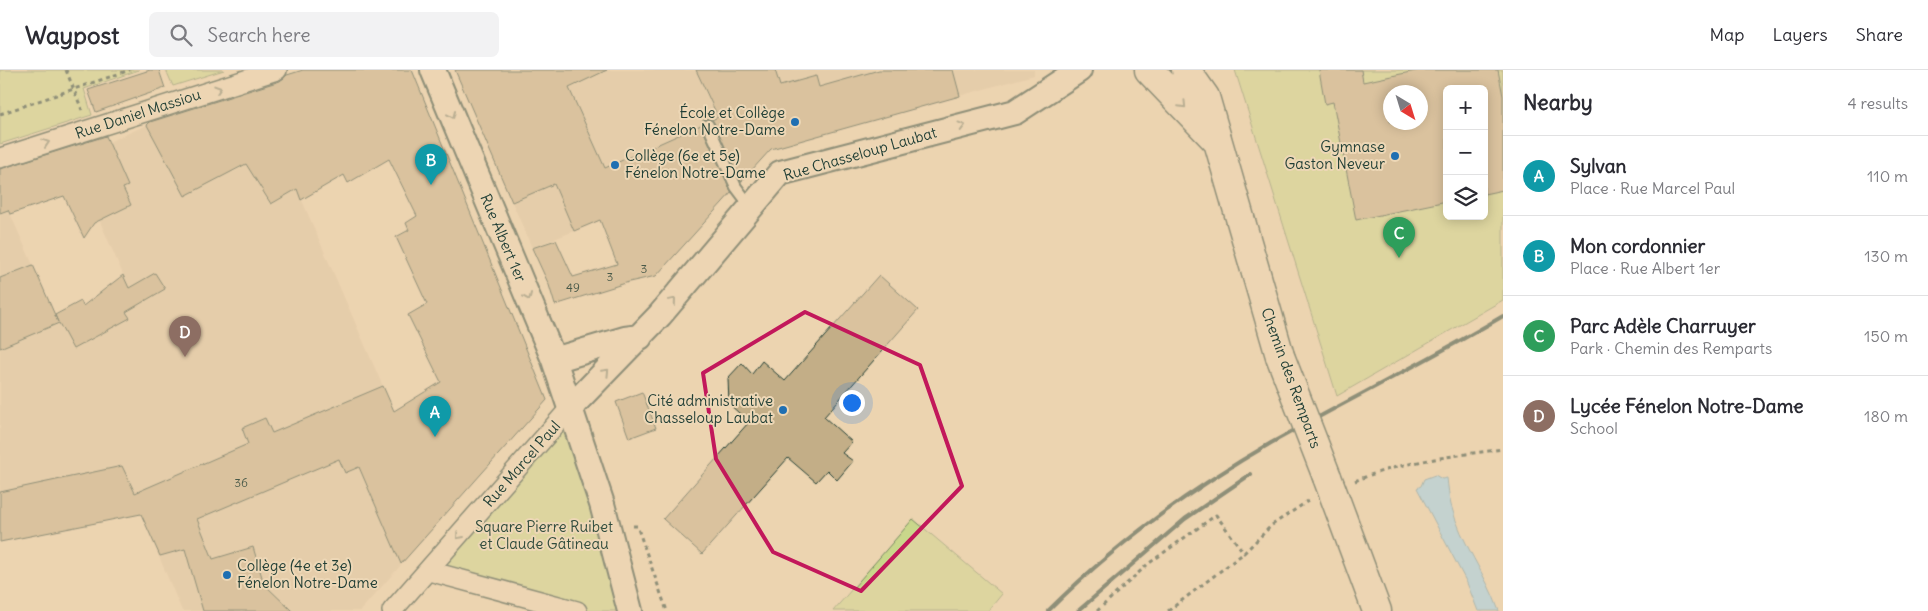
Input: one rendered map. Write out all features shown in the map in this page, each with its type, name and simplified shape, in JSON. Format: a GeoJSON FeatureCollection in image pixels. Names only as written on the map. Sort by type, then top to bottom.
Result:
{"type":"FeatureCollection","features":[{"type":"Feature","properties":{"kind":"main road","name":"Chemin des Remparts"},"geometry":{"type":"LineString","coordinates":[[1149,70],[1218,142]]}},
{"type":"Feature","properties":{"kind":"main road","name":"Chemin des Remparts"},"geometry":{"type":"LineString","coordinates":[[1186,70],[1205,97],[1280,356],[1366,577],[1377,611]]}},
{"type":"Feature","properties":{"kind":"street","name":"Rue Daniel Massiou"},"geometry":{"type":"LineString","coordinates":[[0,158],[277,70]]}},
{"type":"Feature","properties":{"kind":"street","name":"Rue Albert 1er"},"geometry":{"type":"LineString","coordinates":[[433,70],[554,360],[571,407],[610,531],[630,611]]}},
{"type":"Feature","properties":{"kind":"street","name":"Rue Chasseloup Laubat"},"geometry":{"type":"LineString","coordinates":[[571,407],[640,337],[780,173],[1015,112],[1067,73]]}},
{"type":"Feature","properties":{"kind":"street"},"geometry":{"type":"LineString","coordinates":[[554,360],[625,339],[640,337]]}},
{"type":"Feature","properties":{"kind":"street","name":"Rue Marcel Paul"},"geometry":{"type":"LineString","coordinates":[[392,611],[571,407]]}},
{"type":"Feature","properties":{"kind":"street"},"geometry":{"type":"LineString","coordinates":[[429,571],[577,611]]}},
{"type":"Feature","properties":{"kind":"lane"},"geometry":{"type":"LineString","coordinates":[[708,125],[736,188],[751,207]]}},
{"type":"Feature","properties":{"kind":"path"},"geometry":{"type":"LineString","coordinates":[[66,70],[83,110]]}},
{"type":"Feature","properties":{"kind":"path"},"geometry":{"type":"LineString","coordinates":[[0,114],[130,70]]}},
{"type":"Feature","properties":{"kind":"path"},"geometry":{"type":"LineString","coordinates":[[1371,474],[1442,458],[1503,449]]}},
{"type":"Feature","properties":{"kind":"path"},"geometry":{"type":"LineString","coordinates":[[1168,611],[1244,553],[1272,525],[1300,505]]}},
{"type":"Feature","properties":{"kind":"path"},"geometry":{"type":"LineString","coordinates":[[1097,611],[1148,564],[1216,516],[1244,553]]}},
{"type":"Feature","properties":{"kind":"path"},"geometry":{"type":"LineString","coordinates":[[610,531],[637,526],[667,611]]}},
{"type":"Feature","properties":{"kind":"highlighted area"},"geometry":{"type":"Polygon","coordinates":[[[805,312],[920,365],[962,486],[861,591],[773,552],[716,459],[703,373],[805,312]]]}},
{"type":"Feature","properties":{"kind":"shaded area","name":"Collège (6e et 5e) Fénelon Notre-Dame"},"geometry":{"type":"Polygon","coordinates":[[[455,70],[1034,70],[1034,75],[771,149],[721,205],[715,191],[609,217],[532,248],[455,70]]]}},
{"type":"Feature","properties":{"kind":"shaded area"},"geometry":{"type":"Polygon","coordinates":[[[181,109],[214,164],[225,159],[233,172],[247,164],[270,204],[297,189],[441,520],[360,611],[182,611],[141,514],[0,542],[0,191],[61,328],[129,288],[67,146],[90,138],[102,141],[104,144],[147,125],[154,117],[181,109]]]}},
{"type":"Feature","properties":{"kind":"green space"},"geometry":{"type":"Polygon","coordinates":[[[0,70],[139,70],[84,89],[92,115],[0,144],[0,70]]]}},
{"type":"Feature","properties":{"kind":"green space"},"geometry":{"type":"Polygon","coordinates":[[[166,70],[224,70],[173,86],[166,70]]]}},
{"type":"Feature","properties":{"kind":"green space"},"geometry":{"type":"Polygon","coordinates":[[[1235,70],[1503,70],[1503,300],[1337,396],[1235,70]]]}},
{"type":"Feature","properties":{"kind":"green space","name":"Square Pierre Ruibet et Claude Gâtineau"},"geometry":{"type":"Polygon","coordinates":[[[571,407],[630,611],[577,611],[429,571],[571,407]]]}},
{"type":"Feature","properties":{"kind":"green space"},"geometry":{"type":"Polygon","coordinates":[[[913,519],[1002,594],[988,611],[833,611],[913,519]]]}},
{"type":"Feature","properties":{"kind":"water"},"geometry":{"type":"Polygon","coordinates":[[[1435,475],[1442,479],[1447,478],[1450,502],[1455,519],[1494,597],[1499,611],[1478,611],[1467,583],[1417,488],[1421,486],[1424,479],[1435,475]]]}},
{"type":"Feature","properties":{"kind":"building"},"geometry":{"type":"Polygon","coordinates":[[[150,70],[159,70],[165,88],[96,112],[88,90],[150,70]]]}},
{"type":"Feature","properties":{"kind":"building"},"geometry":{"type":"Polygon","coordinates":[[[303,70],[412,70],[547,400],[401,564],[359,467],[345,473],[339,459],[197,519],[213,559],[253,547],[264,584],[292,611],[203,611],[185,549],[160,556],[141,514],[0,542],[0,492],[122,466],[135,493],[248,444],[242,428],[265,418],[272,433],[383,386],[394,411],[441,382],[408,315],[427,304],[396,237],[409,230],[406,223],[417,216],[389,159],[348,183],[344,175],[301,200],[297,189],[271,204],[246,164],[185,196],[147,125],[150,122],[280,81],[287,75],[303,70]]]}},
{"type":"Feature","properties":{"kind":"building","name":"Collège (6e et 5e) Fénelon Notre-Dame"},"geometry":{"type":"Polygon","coordinates":[[[455,70],[607,70],[569,88],[605,168],[701,125],[732,192],[656,276],[629,282],[555,305],[549,285],[532,248],[556,240],[573,277],[617,264],[600,220],[574,231],[554,184],[512,202],[455,70]]]}},
{"type":"Feature","properties":{"kind":"building","name":"École et Collège Fénelon Notre-Dame"},"geometry":{"type":"Polygon","coordinates":[[[696,70],[775,70],[780,86],[816,76],[819,87],[879,70],[953,70],[960,96],[771,149],[741,182],[712,120],[718,117],[696,70]]]}},
{"type":"Feature","properties":{"kind":"building","name":"Gymnase Gaston Neveur"},"geometry":{"type":"Polygon","coordinates":[[[1319,70],[1361,70],[1363,82],[1420,70],[1498,70],[1503,96],[1503,190],[1488,193],[1488,85],[1443,85],[1443,202],[1356,220],[1333,102],[1325,104],[1319,70]]]}},
{"type":"Feature","properties":{"kind":"building"},"geometry":{"type":"Polygon","coordinates":[[[106,136],[128,186],[123,188],[131,205],[94,223],[84,238],[64,196],[10,214],[8,210],[0,213],[0,169],[106,136]]]}},
{"type":"Feature","properties":{"kind":"building"},"geometry":{"type":"Polygon","coordinates":[[[33,265],[58,322],[55,315],[81,301],[83,306],[123,275],[129,288],[155,273],[165,289],[126,312],[130,318],[73,349],[59,323],[0,348],[0,278],[33,265]]]}},
{"type":"Feature","properties":{"kind":"building","name":"Cité administrative Chasseloup Laubat"},"geometry":{"type":"Polygon","coordinates":[[[879,275],[918,310],[824,417],[852,442],[842,453],[853,461],[837,480],[827,470],[816,482],[788,458],[702,554],[663,519],[749,422],[729,404],[728,378],[742,363],[752,374],[762,361],[785,381],[879,275]]]}},
{"type":"Feature","properties":{"kind":"building"},"geometry":{"type":"Polygon","coordinates":[[[642,392],[656,428],[629,438],[616,402],[642,392]]]}},
{"type":"Feature","properties":{"kind":"railway"},"geometry":{"type":"LineString","coordinates":[[1048,611],[1126,541],[1182,499],[1271,443],[1446,349],[1503,316]]}},
{"type":"Feature","properties":{"kind":"railway"},"geometry":{"type":"LineString","coordinates":[[1078,611],[1185,519],[1251,474]]}},
{"type":"Feature","properties":{"kind":"place","name":"École et Collège Fénelon Notre-Dame"},"geometry":{"type":"Point","coordinates":[795,122]}},
{"type":"Feature","properties":{"kind":"place","name":"Gymnase Gaston Neveur"},"geometry":{"type":"Point","coordinates":[1395,156]}},
{"type":"Feature","properties":{"kind":"place","name":"Collège (6e et 5e) Fénelon Notre-Dame"},"geometry":{"type":"Point","coordinates":[615,165]}},
{"type":"Feature","properties":{"kind":"place","name":"Mon cordonnier"},"geometry":{"type":"Point","coordinates":[431,185]}},
{"type":"Feature","properties":{"kind":"place","name":"Parc Adèle Charruyer"},"geometry":{"type":"Point","coordinates":[1399,258]}},
{"type":"Feature","properties":{"kind":"place","name":"Lycée Fénelon Notre-Dame"},"geometry":{"type":"Point","coordinates":[185,357]}},
{"type":"Feature","properties":{"kind":"place","name":"Cité administrative Chasseloup Laubat"},"geometry":{"type":"Point","coordinates":[783,410]}},
{"type":"Feature","properties":{"kind":"place","name":"Sylvan"},"geometry":{"type":"Point","coordinates":[435,437]}},
{"type":"Feature","properties":{"kind":"place","name":"Collège (4e et 3e) Fénelon Notre-Dame"},"geometry":{"type":"Point","coordinates":[227,575]}}]}
